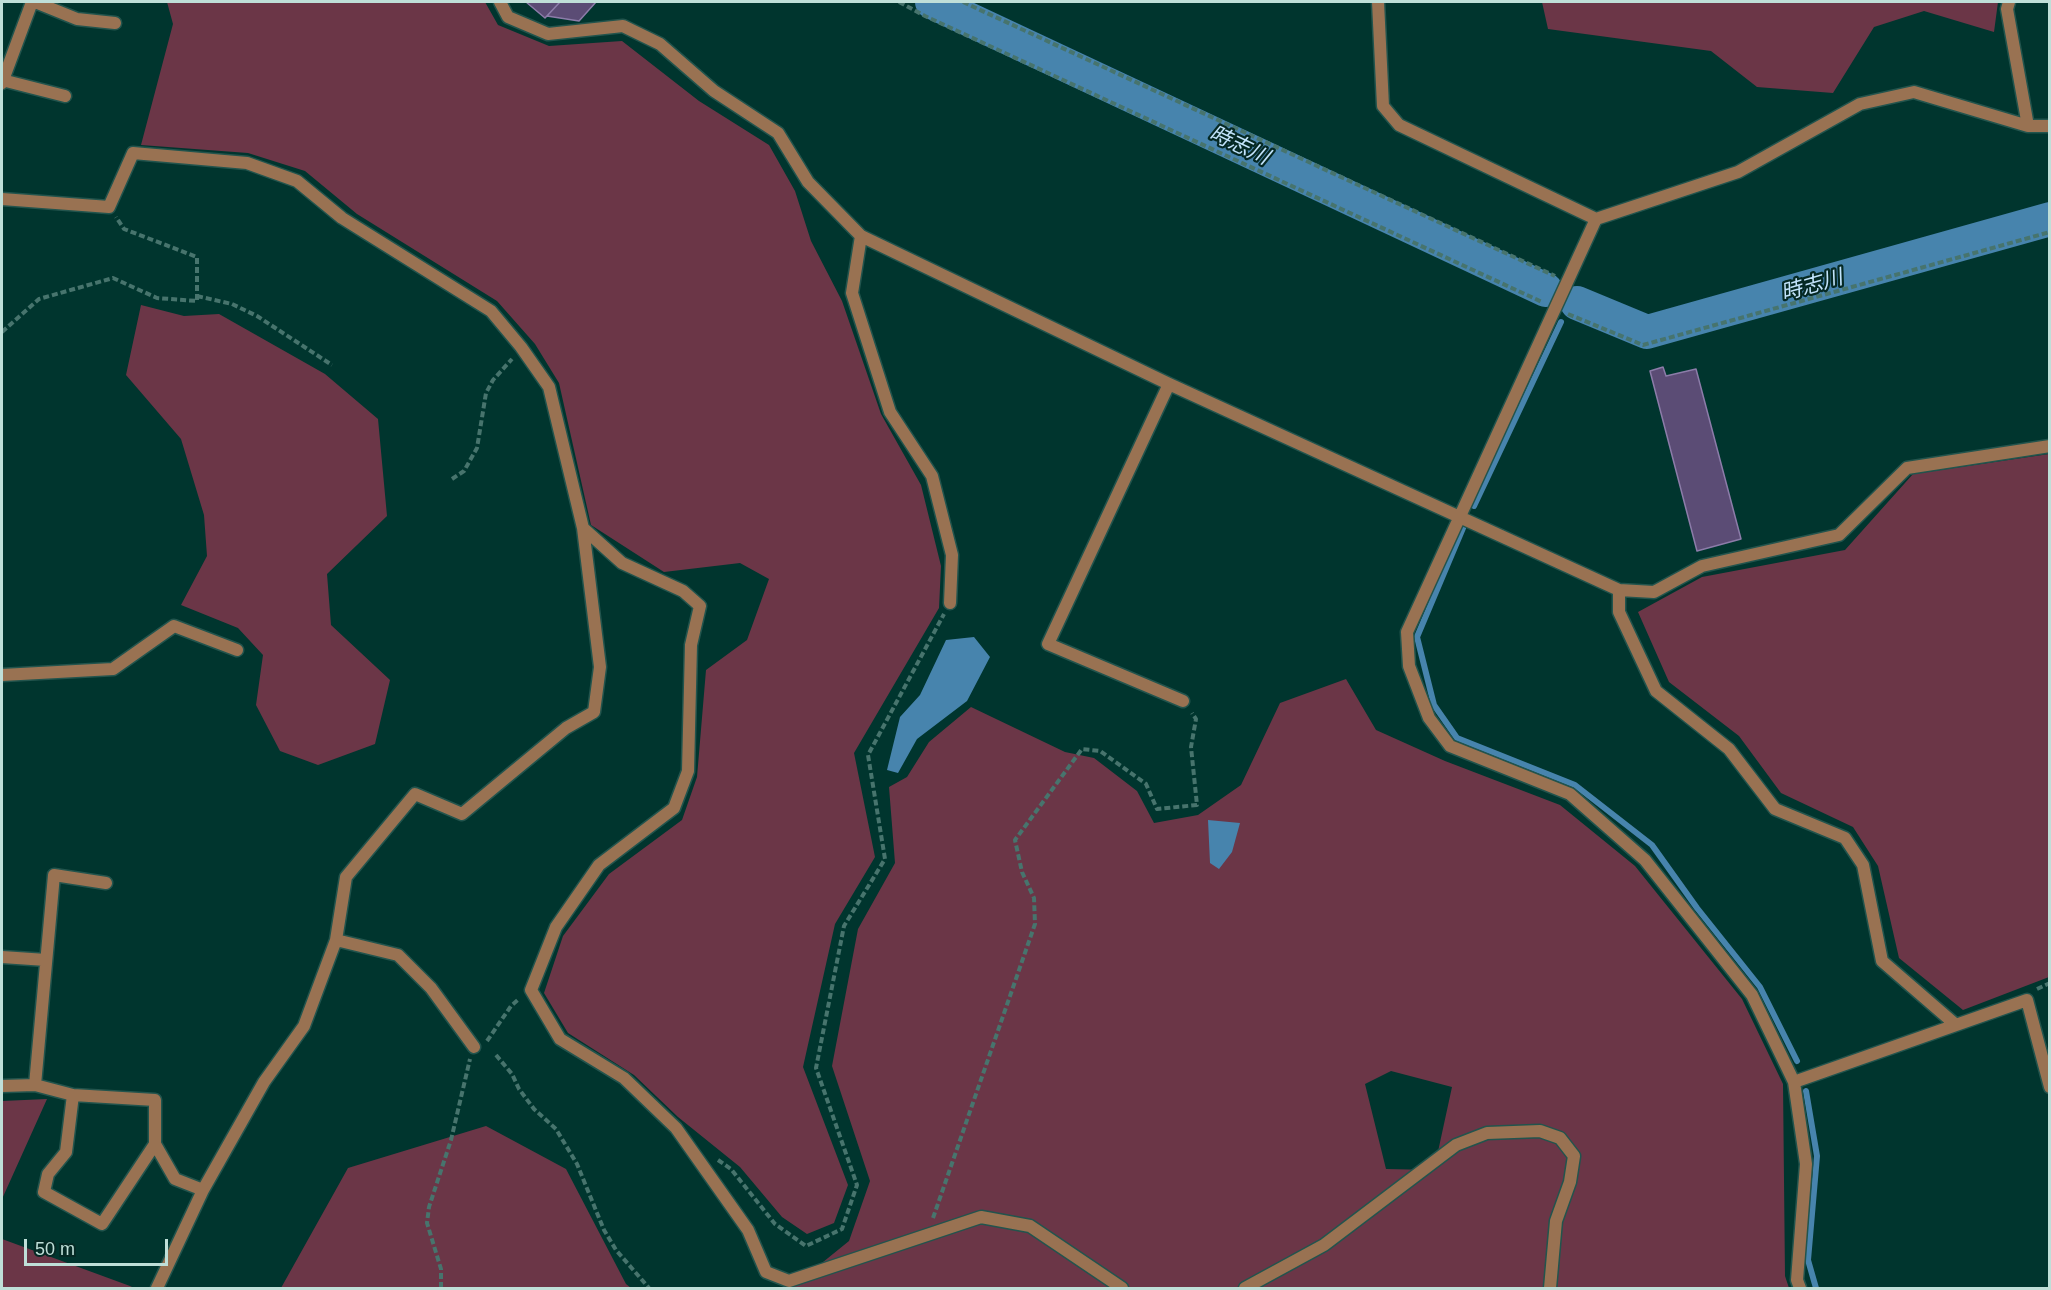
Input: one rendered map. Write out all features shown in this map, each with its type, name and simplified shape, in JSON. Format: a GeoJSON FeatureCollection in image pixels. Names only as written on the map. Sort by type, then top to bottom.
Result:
{"type":"FeatureCollection","features":[{"type":"Feature","properties":{"kind":"street"},"geometry":{"type":"LineString","coordinates":[[65,96],[2,81],[34,2],[76,19],[115,23]]}},
{"type":"Feature","properties":{"kind":"street"},"geometry":{"type":"LineString","coordinates":[[500,2],[508,17],[548,34],[623,26],[660,44],[714,91],[778,133],[808,182],[861,236],[1169,384],[1619,590],[1654,592],[1702,566],[1839,535],[1907,468],[2049,446]]}},
{"type":"Feature","properties":{"kind":"street"},"geometry":{"type":"LineString","coordinates":[[1378,2],[1383,106],[1399,125],[1596,219],[1738,172],[1860,104],[1914,92],[2028,126],[2049,126]]}},
{"type":"Feature","properties":{"kind":"street"},"geometry":{"type":"LineString","coordinates":[[2009,2],[2007,9],[2028,126]]}},
{"type":"Feature","properties":{"kind":"street"},"geometry":{"type":"LineString","coordinates":[[2,199],[109,207],[133,153],[247,163],[297,181],[342,218],[491,311],[549,387],[583,528],[600,667],[594,712],[566,728],[462,814],[416,794],[346,877],[336,940],[304,1026],[264,1082],[203,1190],[157,1288]]}},
{"type":"Feature","properties":{"kind":"street"},"geometry":{"type":"LineString","coordinates":[[1596,219],[1407,632],[1409,666],[1429,718],[1450,746],[1570,794],[1645,860],[1752,995],[1794,1082],[1806,1164],[1797,1280],[1800,1288]]}},
{"type":"Feature","properties":{"kind":"street"},"geometry":{"type":"LineString","coordinates":[[861,236],[852,293],[890,412],[932,476],[952,555],[951,603]]}},
{"type":"Feature","properties":{"kind":"street"},"geometry":{"type":"LineString","coordinates":[[1169,384],[1048,644],[1183,701]]}},
{"type":"Feature","properties":{"kind":"street"},"geometry":{"type":"LineString","coordinates":[[583,528],[622,563],[683,591],[700,606],[692,645],[688,771],[674,808],[599,864],[556,927],[531,990],[560,1039],[624,1078],[676,1128],[748,1230],[766,1272],[789,1281],[981,1218],[1030,1226],[1122,1288]]}},
{"type":"Feature","properties":{"kind":"street"},"geometry":{"type":"LineString","coordinates":[[1619,590],[1620,612],[1656,691],[1729,749],[1775,809],[1845,838],[1863,865],[1882,961],[1956,1024]]}},
{"type":"Feature","properties":{"kind":"street"},"geometry":{"type":"LineString","coordinates":[[2,675],[113,669],[174,626],[237,650]]}},
{"type":"Feature","properties":{"kind":"street"},"geometry":{"type":"LineString","coordinates":[[35,1085],[54,874],[106,883]]}},
{"type":"Feature","properties":{"kind":"street"},"geometry":{"type":"LineString","coordinates":[[336,940],[398,954],[431,988],[474,1047]]}},
{"type":"Feature","properties":{"kind":"street"},"geometry":{"type":"LineString","coordinates":[[2,957],[46,960]]}},
{"type":"Feature","properties":{"kind":"street"},"geometry":{"type":"LineString","coordinates":[[1794,1082],[2027,1000],[2049,1086]]}},
{"type":"Feature","properties":{"kind":"street"},"geometry":{"type":"LineString","coordinates":[[2,1086],[35,1085],[73,1095],[156,1100],[155,1144],[175,1179],[203,1190]]}},
{"type":"Feature","properties":{"kind":"street"},"geometry":{"type":"LineString","coordinates":[[73,1095],[66,1152],[48,1174],[44,1192],[102,1224],[155,1144]]}},
{"type":"Feature","properties":{"kind":"street"},"geometry":{"type":"LineString","coordinates":[[1245,1288],[1324,1245],[1456,1145],[1487,1133],[1540,1131],[1560,1138],[1574,1156],[1570,1182],[1556,1221],[1550,1288]]}},
{"type":"Feature","properties":{"kind":"path"},"geometry":{"type":"LineString","coordinates":[[899,2],[1555,308],[1643,345],[2049,232]]}},
{"type":"Feature","properties":{"kind":"path"},"geometry":{"type":"LineString","coordinates":[[963,2],[1567,282]]}},
{"type":"Feature","properties":{"kind":"path"},"geometry":{"type":"LineString","coordinates":[[2,332],[39,299],[113,278],[157,298],[197,301],[197,257],[124,229],[109,207]]}},
{"type":"Feature","properties":{"kind":"path"},"geometry":{"type":"LineString","coordinates":[[197,296],[232,304],[256,316],[333,365]]}},
{"type":"Feature","properties":{"kind":"path"},"geometry":{"type":"LineString","coordinates":[[452,479],[464,471],[477,448],[486,393],[493,380],[523,350]]}},
{"type":"Feature","properties":{"kind":"path"},"geometry":{"type":"LineString","coordinates":[[713,1156],[731,1169],[775,1224],[806,1246],[842,1229],[857,1185],[816,1068],[844,926],[885,859],[868,755],[951,603]]}},
{"type":"Feature","properties":{"kind":"path"},"geometry":{"type":"LineString","coordinates":[[926,1236],[1035,924],[1034,898],[1022,872],[1015,840],[1082,749],[1100,751],[1146,784],[1157,809],[1197,805],[1191,747],[1196,719],[1183,701]]}},
{"type":"Feature","properties":{"kind":"path"},"geometry":{"type":"LineString","coordinates":[[441,1288],[441,1269],[427,1223],[429,1207],[451,1140],[474,1047],[484,1045],[511,1006],[531,990]]}},
{"type":"Feature","properties":{"kind":"path"},"geometry":{"type":"LineString","coordinates":[[496,1055],[512,1074],[519,1089],[534,1109],[556,1129],[577,1164],[604,1230],[616,1250],[649,1288]]}},
{"type":"Feature","properties":{"kind":"shaded area"},"geometry":{"type":"Polygon","coordinates":[[[167,2],[485,2],[498,25],[549,46],[622,41],[699,101],[769,145],[795,191],[811,241],[842,301],[881,414],[921,485],[941,566],[939,608],[854,753],[875,857],[835,924],[803,1067],[848,1185],[834,1223],[807,1234],[782,1217],[740,1167],[678,1117],[634,1075],[568,1033],[544,993],[563,936],[609,874],[682,820],[697,777],[706,670],[747,640],[769,579],[740,563],[664,572],[591,525],[559,383],[535,344],[497,301],[357,214],[305,171],[248,153],[141,145],[173,24],[167,2]]]}},
{"type":"Feature","properties":{"kind":"shaded area"},"geometry":{"type":"Polygon","coordinates":[[[1542,2],[1998,2],[1994,32],[1924,11],[1874,27],[1833,93],[1757,87],[1711,51],[1548,29],[1542,2]]]}},
{"type":"Feature","properties":{"kind":"shaded area"},"geometry":{"type":"Polygon","coordinates":[[[141,305],[184,316],[219,314],[325,374],[378,419],[387,516],[327,574],[331,625],[390,680],[375,744],[318,765],[280,751],[256,705],[263,655],[238,628],[181,605],[207,556],[204,515],[181,439],[126,375],[141,305]]]}},
{"type":"Feature","properties":{"kind":"shaded area"},"geometry":{"type":"Polygon","coordinates":[[[2049,454],[2049,977],[1963,1010],[1899,958],[1878,866],[1853,827],[1781,793],[1739,736],[1669,682],[1638,612],[1702,577],[1845,550],[1913,474],[2049,454]]]}},
{"type":"Feature","properties":{"kind":"shaded area"},"geometry":{"type":"Polygon","coordinates":[[[1346,679],[1376,730],[1445,761],[1560,805],[1635,866],[1742,999],[1783,1084],[1785,1276],[1789,1288],[791,1288],[849,1241],[870,1181],[832,1066],[858,929],[895,863],[889,787],[907,777],[929,742],[971,707],[1065,752],[1094,758],[1137,791],[1154,823],[1198,815],[1241,785],[1280,703],[1346,679]],[[1391,1071],[1365,1084],[1386,1169],[1434,1170],[1452,1087],[1391,1071]]]}},
{"type":"Feature","properties":{"kind":"shaded area"},"geometry":{"type":"Polygon","coordinates":[[[47,1099],[2,1199],[2,1101],[47,1099]]]}},
{"type":"Feature","properties":{"kind":"shaded area"},"geometry":{"type":"Polygon","coordinates":[[[486,1126],[566,1169],[626,1284],[631,1288],[281,1288],[348,1168],[486,1126]]]}},
{"type":"Feature","properties":{"kind":"shaded area"},"geometry":{"type":"Polygon","coordinates":[[[2,1239],[130,1286],[134,1288],[2,1288],[2,1239]]]}},
{"type":"Feature","properties":{"kind":"water"},"geometry":{"type":"Polygon","coordinates":[[[974,637],[990,657],[967,701],[917,739],[898,773],[887,770],[900,717],[920,695],[946,640],[974,637]]]}},
{"type":"Feature","properties":{"kind":"water"},"geometry":{"type":"Polygon","coordinates":[[[1208,820],[1240,823],[1232,852],[1219,869],[1210,863],[1208,820]]]}},
{"type":"Feature","properties":{"kind":"building"},"geometry":{"type":"Polygon","coordinates":[[[526,2],[560,2],[545,18],[526,2]]]}},
{"type":"Feature","properties":{"kind":"building"},"geometry":{"type":"Polygon","coordinates":[[[560,2],[596,2],[579,21],[547,16],[560,2]]]}},
{"type":"Feature","properties":{"kind":"building"},"geometry":{"type":"Polygon","coordinates":[[[1663,367],[1666,376],[1696,369],[1741,539],[1697,551],[1650,371],[1663,367]]]}},
{"type":"Feature","properties":{"kind":"waterway","name":"時志川"},"geometry":{"type":"LineString","coordinates":[[932,2],[1546,290]]}},
{"type":"Feature","properties":{"kind":"waterway","name":"時志川"},"geometry":{"type":"LineString","coordinates":[[1577,303],[1647,332],[2050,219]]}},
{"type":"Feature","properties":{"kind":"waterway"},"geometry":{"type":"LineString","coordinates":[[1474,506],[1561,322]]}},
{"type":"Feature","properties":{"kind":"waterway"},"geometry":{"type":"LineString","coordinates":[[1463,528],[1417,637],[1434,705],[1457,738],[1575,785],[1652,845],[1697,908],[1760,987],[1797,1061]]}},
{"type":"Feature","properties":{"kind":"waterway"},"geometry":{"type":"LineString","coordinates":[[1806,1091],[1817,1156],[1808,1260],[1816,1288]]}}]}
